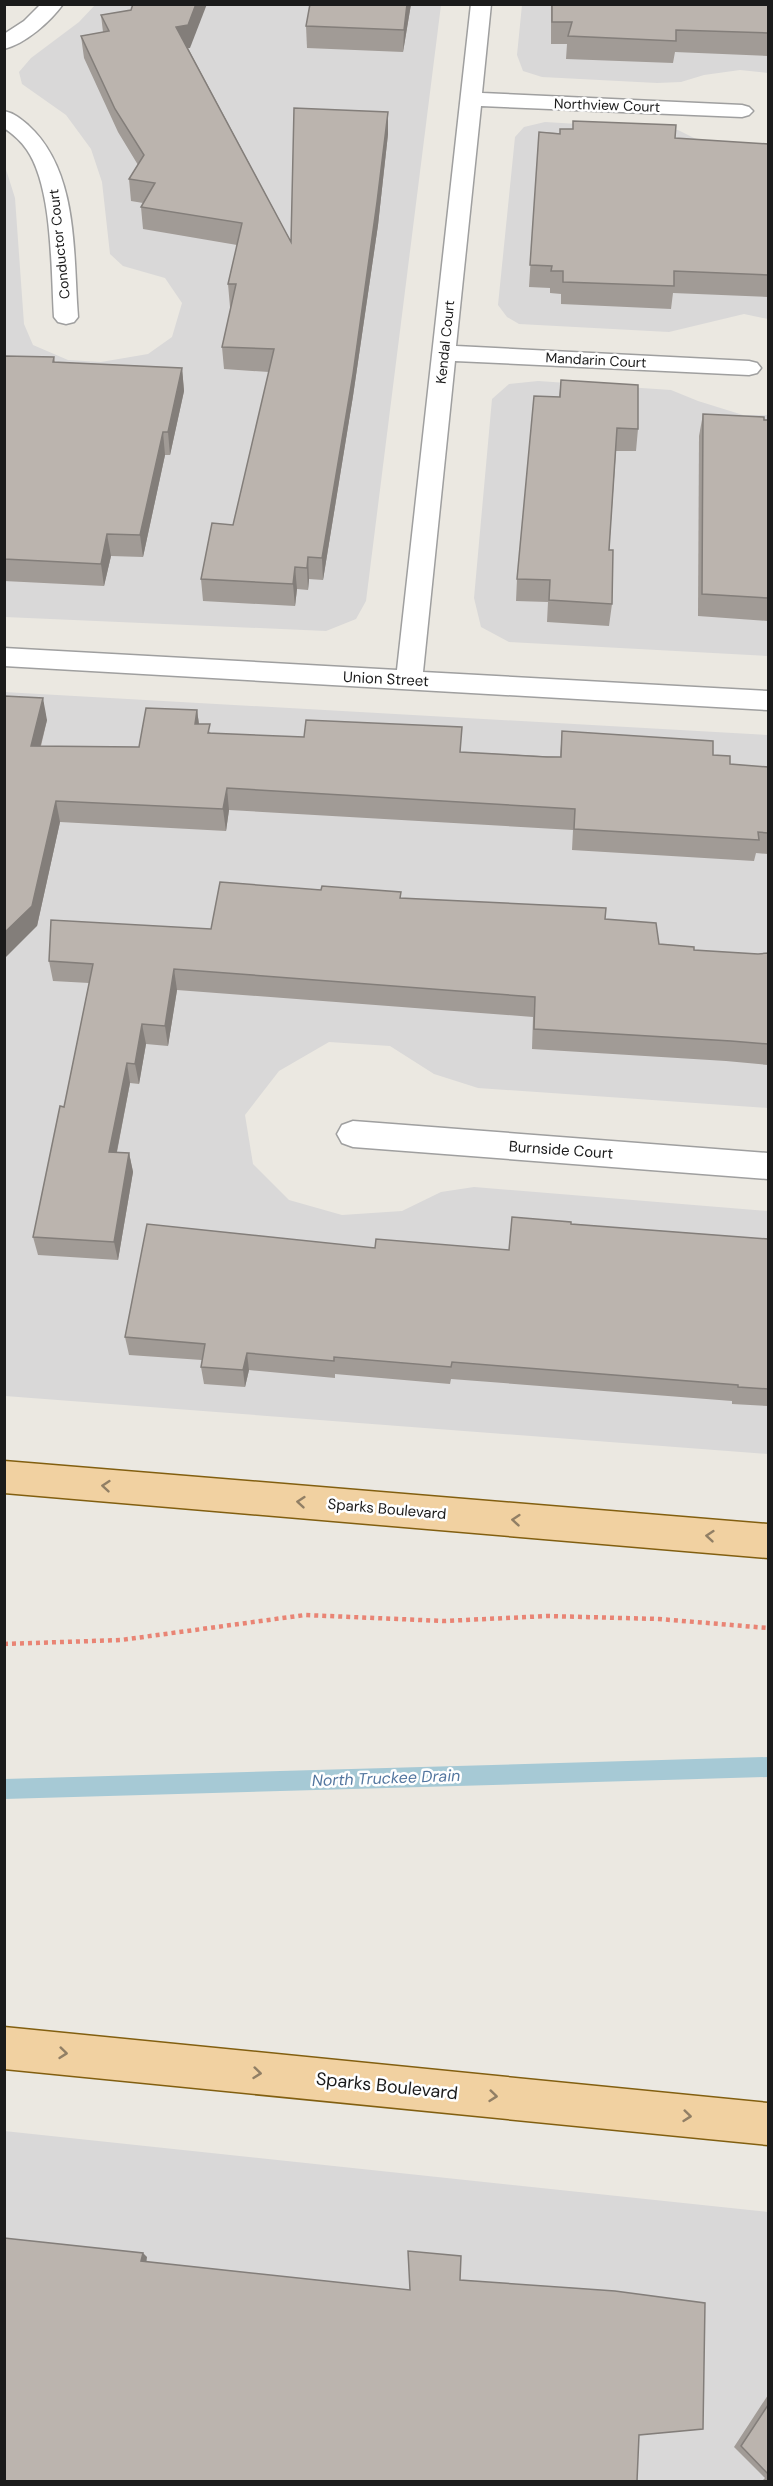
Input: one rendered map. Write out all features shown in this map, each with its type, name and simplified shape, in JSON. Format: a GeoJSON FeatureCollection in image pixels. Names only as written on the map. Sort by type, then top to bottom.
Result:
{"type":"FeatureCollection","features":[{"type":"Feature","properties":{"kind":"main road","name":"Sparks Boulevard"},"geometry":{"type":"LineString","coordinates":[[4,1477],[768,1541]]}},
{"type":"Feature","properties":{"kind":"main road","name":"Sparks Boulevard"},"geometry":{"type":"LineString","coordinates":[[4,2048],[768,2124]]}},
{"type":"Feature","properties":{"kind":"street"},"geometry":{"type":"LineString","coordinates":[[4,43],[31,25],[53,4]]}},
{"type":"Feature","properties":{"kind":"street","name":"Kendal Court"},"geometry":{"type":"LineString","coordinates":[[409,680],[482,4]]}},
{"type":"Feature","properties":{"kind":"street","name":"Northview Court"},"geometry":{"type":"LineString","coordinates":[[471,99],[742,111]]}},
{"type":"Feature","properties":{"kind":"street","name":"Conductor Court"},"geometry":{"type":"LineString","coordinates":[[4,117],[19,128],[40,153],[54,185],[66,317]]}},
{"type":"Feature","properties":{"kind":"street","name":"Mandarin Court"},"geometry":{"type":"LineString","coordinates":[[443,353],[749,368]]}},
{"type":"Feature","properties":{"kind":"street","name":"Union Street"},"geometry":{"type":"LineString","coordinates":[[4,657],[768,701]]}},
{"type":"Feature","properties":{"kind":"street","name":"Burnside Court"},"geometry":{"type":"LineString","coordinates":[[353,1134],[768,1166]]}},
{"type":"Feature","properties":{"kind":"path"},"geometry":{"type":"LineString","coordinates":[[4,1644],[121,1640],[305,1615],[444,1621],[548,1616],[659,1618],[768,1628]]}},
{"type":"Feature","properties":{"kind":"shaded area"},"geometry":{"type":"Polygon","coordinates":[[[95,5],[441,5],[366,601],[356,619],[326,631],[5,617],[4,163],[15,198],[24,324],[33,345],[68,360],[101,362],[148,354],[172,337],[182,303],[165,278],[123,266],[110,254],[102,182],[91,149],[66,115],[22,84],[19,72],[31,58],[79,22],[95,5]]]}},
{"type":"Feature","properties":{"kind":"shaded area"},"geometry":{"type":"Polygon","coordinates":[[[522,5],[768,5],[768,73],[740,70],[704,75],[681,82],[657,83],[542,77],[523,71],[517,55],[522,5]]]}},
{"type":"Feature","properties":{"kind":"shaded area"},"geometry":{"type":"Polygon","coordinates":[[[545,122],[678,130],[694,138],[732,149],[768,147],[768,319],[744,314],[669,332],[519,324],[507,317],[498,305],[515,137],[524,127],[545,122]]]}},
{"type":"Feature","properties":{"kind":"shaded area"},"geometry":{"type":"Polygon","coordinates":[[[538,381],[671,390],[743,415],[768,415],[768,656],[509,642],[481,627],[474,598],[492,399],[509,384],[538,381]]]}},
{"type":"Feature","properties":{"kind":"shaded area"},"geometry":{"type":"Polygon","coordinates":[[[4,692],[768,735],[768,1108],[478,1088],[434,1074],[390,1046],[329,1042],[279,1071],[245,1115],[253,1164],[289,1200],[342,1215],[402,1211],[441,1192],[474,1187],[768,1211],[768,1454],[5,1396],[4,692]]]}},
{"type":"Feature","properties":{"kind":"shaded area"},"geometry":{"type":"Polygon","coordinates":[[[4,2131],[768,2212],[768,2481],[5,2481],[4,2131]]]}},
{"type":"Feature","properties":{"kind":"building"},"geometry":{"type":"Polygon","coordinates":[[[133,4],[196,4],[188,25],[176,27],[291,242],[294,108],[388,112],[353,374],[322,558],[308,557],[307,568],[295,567],[293,584],[201,579],[212,523],[233,525],[274,349],[222,347],[236,284],[228,284],[242,223],[141,207],[155,183],[129,179],[144,155],[115,109],[81,36],[109,31],[101,15],[131,10],[133,4]]]}},
{"type":"Feature","properties":{"kind":"building"},"geometry":{"type":"Polygon","coordinates":[[[310,4],[407,4],[404,30],[306,26],[310,4]]]}},
{"type":"Feature","properties":{"kind":"building"},"geometry":{"type":"Polygon","coordinates":[[[552,4],[768,4],[768,33],[676,30],[676,41],[568,36],[572,22],[552,22],[552,4]]]}},
{"type":"Feature","properties":{"kind":"building"},"geometry":{"type":"Polygon","coordinates":[[[573,121],[676,125],[675,138],[768,144],[768,275],[674,271],[674,286],[563,282],[563,271],[551,271],[552,266],[530,265],[539,132],[560,134],[560,129],[573,129],[573,121]]]}},
{"type":"Feature","properties":{"kind":"building"},"geometry":{"type":"Polygon","coordinates":[[[4,356],[54,357],[53,362],[182,368],[168,432],[163,432],[140,535],[107,534],[101,564],[4,559],[4,356]]]}},
{"type":"Feature","properties":{"kind":"building"},"geometry":{"type":"Polygon","coordinates":[[[561,380],[638,385],[638,429],[617,428],[609,550],[613,550],[612,604],[549,600],[550,580],[517,579],[534,396],[560,397],[561,380]]]}},
{"type":"Feature","properties":{"kind":"building"},"geometry":{"type":"Polygon","coordinates":[[[703,414],[764,417],[764,420],[768,420],[768,598],[702,594],[703,414]]]}},
{"type":"Feature","properties":{"kind":"building"},"geometry":{"type":"Polygon","coordinates":[[[4,696],[43,698],[31,746],[139,747],[146,708],[197,710],[195,724],[210,724],[208,733],[304,737],[306,720],[462,727],[460,752],[561,757],[562,731],[713,741],[713,755],[730,756],[730,764],[768,767],[768,833],[758,832],[759,840],[574,829],[575,809],[227,788],[223,809],[56,801],[32,906],[4,933],[4,696]]]}},
{"type":"Feature","properties":{"kind":"building"},"geometry":{"type":"Polygon","coordinates":[[[220,882],[321,890],[322,886],[401,892],[400,898],[606,908],[605,919],[656,923],[659,944],[694,947],[694,950],[768,953],[768,1044],[534,1029],[535,997],[174,969],[165,1026],[142,1024],[135,1064],[127,1063],[109,1152],[129,1153],[114,1242],[33,1237],[60,1106],[64,1107],[93,964],[49,961],[51,920],[211,929],[220,882]]]}},
{"type":"Feature","properties":{"kind":"building"},"geometry":{"type":"Polygon","coordinates":[[[512,1217],[571,1222],[571,1224],[768,1239],[768,1389],[452,1362],[451,1367],[334,1357],[334,1361],[247,1353],[243,1370],[201,1367],[205,1344],[125,1337],[147,1224],[375,1248],[376,1239],[509,1250],[512,1217]]]}},
{"type":"Feature","properties":{"kind":"building"},"geometry":{"type":"Polygon","coordinates":[[[4,2238],[143,2253],[141,2261],[410,2290],[408,2251],[461,2256],[460,2280],[615,2291],[705,2303],[703,2429],[639,2435],[637,2481],[4,2481],[4,2238]]]}},
{"type":"Feature","properties":{"kind":"building"},"geometry":{"type":"Polygon","coordinates":[[[768,2405],[768,2474],[741,2446],[768,2405]]]}},
{"type":"Feature","properties":{"kind":"waterway","name":"North Truckee Drain"},"geometry":{"type":"LineString","coordinates":[[4,1789],[768,1767]]}}]}
